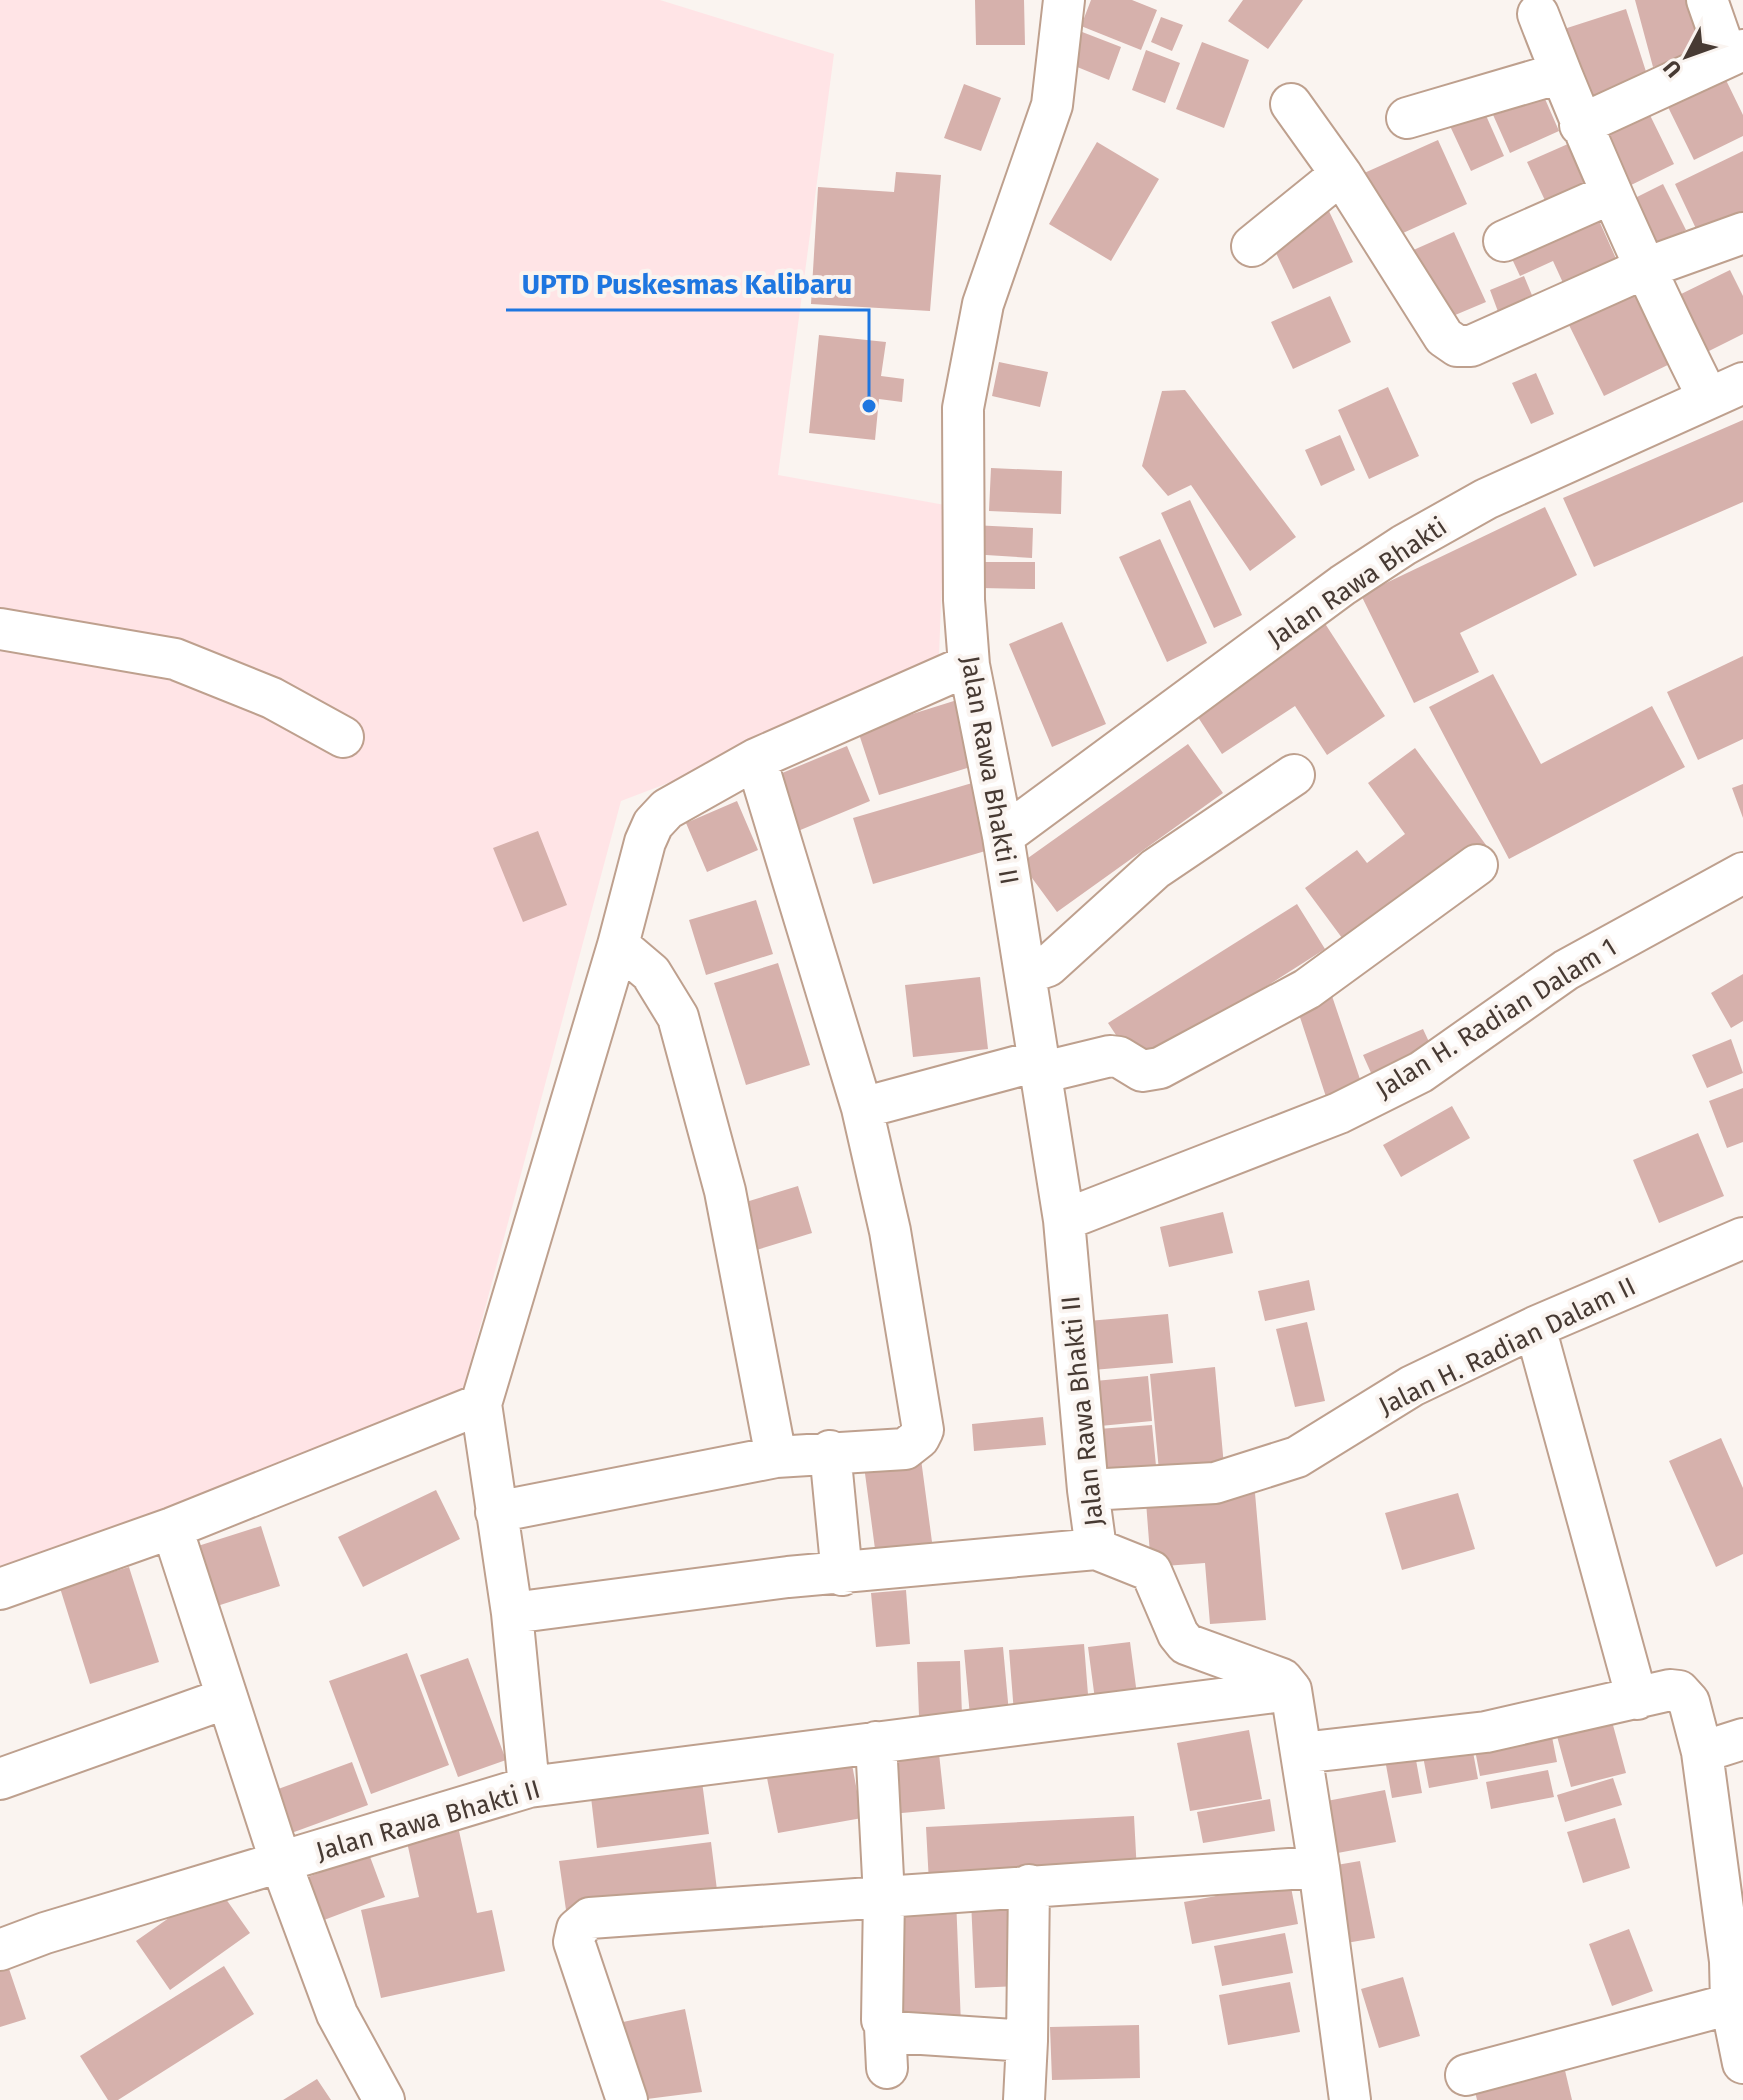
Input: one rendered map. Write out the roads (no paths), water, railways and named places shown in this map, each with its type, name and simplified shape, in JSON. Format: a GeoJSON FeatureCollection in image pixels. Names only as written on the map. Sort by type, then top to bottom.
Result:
{"type":"FeatureCollection","features":[{"type":"Feature","properties":{"kind":"street","name":"Jalan Rawa Bhakti II"},"geometry":{"type":"LineString","coordinates":[[1064,0],[1052,105],[983,304],[963,408],[967,646],[1003,836],[1064,1220],[1096,1549]]}},
{"type":"Feature","properties":{"kind":"street"},"geometry":{"type":"LineString","coordinates":[[1580,125],[1735,53],[1707,0]]}},
{"type":"Feature","properties":{"kind":"street"},"geometry":{"type":"LineString","coordinates":[[1538,14],[1580,125],[1643,269],[1725,390]]}},
{"type":"Feature","properties":{"kind":"street"},"geometry":{"type":"LineString","coordinates":[[1407,118],[1560,73]]}},
{"type":"Feature","properties":{"kind":"street"},"geometry":{"type":"LineString","coordinates":[[1291,104],[1341,174],[1444,337],[1457,346],[1471,346],[1643,269],[1743,233]]}},
{"type":"Feature","properties":{"kind":"street"},"geometry":{"type":"LineString","coordinates":[[1252,246],[1341,174]]}},
{"type":"Feature","properties":{"kind":"street"},"geometry":{"type":"LineString","coordinates":[[1504,241],[1610,194]]}},
{"type":"Feature","properties":{"kind":"street","name":"Jalan Rawa Bhakti"},"geometry":{"type":"LineString","coordinates":[[1003,836],[1343,585],[1404,545],[1486,499],[1725,390]]}},
{"type":"Feature","properties":{"kind":"street"},"geometry":{"type":"LineString","coordinates":[[0,629],[175,659],[272,698],[343,737]]}},
{"type":"Feature","properties":{"kind":"street"},"geometry":{"type":"LineString","coordinates":[[529,1787],[512,1613],[481,1404],[618,945],[645,842],[653,824],[667,809],[967,646]]}},
{"type":"Feature","properties":{"kind":"street"},"geometry":{"type":"LineString","coordinates":[[496,1512],[776,1457],[830,1451],[905,1449],[919,1438],[923,1430],[890,1231],[862,1108],[756,759]]}},
{"type":"Feature","properties":{"kind":"street"},"geometry":{"type":"LineString","coordinates":[[1025,974],[1048,966],[1155,869],[1294,775]]}},
{"type":"Feature","properties":{"kind":"street"},"geometry":{"type":"LineString","coordinates":[[862,1108],[1039,1067],[1110,1056],[1119,1057],[1142,1071],[1160,1068],[1307,989],[1477,865]]}},
{"type":"Feature","properties":{"kind":"street","name":"Jalan H. Radian Dalam 1"},"geometry":{"type":"LineString","coordinates":[[1064,1220],[1339,1113],[1421,1072],[1566,970],[1743,873]]}},
{"type":"Feature","properties":{"kind":"street"},"geometry":{"type":"LineString","coordinates":[[618,945],[651,973],[678,1017],[725,1191],[776,1457]]}},
{"type":"Feature","properties":{"kind":"street","name":"Jalan H. Radian Dalam II"},"geometry":{"type":"LineString","coordinates":[[1088,1490],[1215,1483],[1297,1457],[1412,1386],[1535,1327],[1743,1238]]}},
{"type":"Feature","properties":{"kind":"street"},"geometry":{"type":"LineString","coordinates":[[1535,1327],[1637,1699]]}},
{"type":"Feature","properties":{"kind":"street"},"geometry":{"type":"LineString","coordinates":[[0,1589],[172,1528],[481,1404]]}},
{"type":"Feature","properties":{"kind":"street"},"geometry":{"type":"LineString","coordinates":[[830,1451],[842,1575]]}},
{"type":"Feature","properties":{"kind":"street"},"geometry":{"type":"LineString","coordinates":[[172,1528],[281,1863],[337,2014],[384,2100]]}},
{"type":"Feature","properties":{"kind":"street"},"geometry":{"type":"LineString","coordinates":[[512,1613],[788,1577],[842,1575],[1096,1549],[1151,1571],[1178,1634],[1186,1644],[1282,1679],[1291,1690],[1319,1867],[1350,2100]]}},
{"type":"Feature","properties":{"kind":"street","name":"Jalan Rawa Bhakti II"},"geometry":{"type":"LineString","coordinates":[[0,1950],[45,1933],[529,1787],[1291,1690]]}},
{"type":"Feature","properties":{"kind":"street"},"geometry":{"type":"LineString","coordinates":[[1301,1753],[1486,1732],[1679,1691],[1689,1702],[1702,1752],[1730,1961],[1731,2004],[1743,2063]]}},
{"type":"Feature","properties":{"kind":"street"},"geometry":{"type":"LineString","coordinates":[[0,1779],[227,1698]]}},
{"type":"Feature","properties":{"kind":"street"},"geometry":{"type":"LineString","coordinates":[[1702,1752],[1743,1739]]}},
{"type":"Feature","properties":{"kind":"street"},"geometry":{"type":"LineString","coordinates":[[876,1742],[884,1897],[882,2020],[887,2068]]}},
{"type":"Feature","properties":{"kind":"street"},"geometry":{"type":"LineString","coordinates":[[627,2100],[574,1942],[582,1923],[590,1918],[1319,1867]]}},
{"type":"Feature","properties":{"kind":"street"},"geometry":{"type":"LineString","coordinates":[[1024,2100],[1029,1885]]}},
{"type":"Feature","properties":{"kind":"street"},"geometry":{"type":"LineString","coordinates":[[1466,2075],[1731,2004]]}},
{"type":"Feature","properties":{"kind":"street"},"geometry":{"type":"LineString","coordinates":[[885,2027],[892,2032],[1027,2041]]}},
{"type":"Feature","properties":{"kind":"place","name":"UPTD Puskesmas Kalibaru"},"geometry":{"type":"Point","coordinates":[869,406]}}]}
